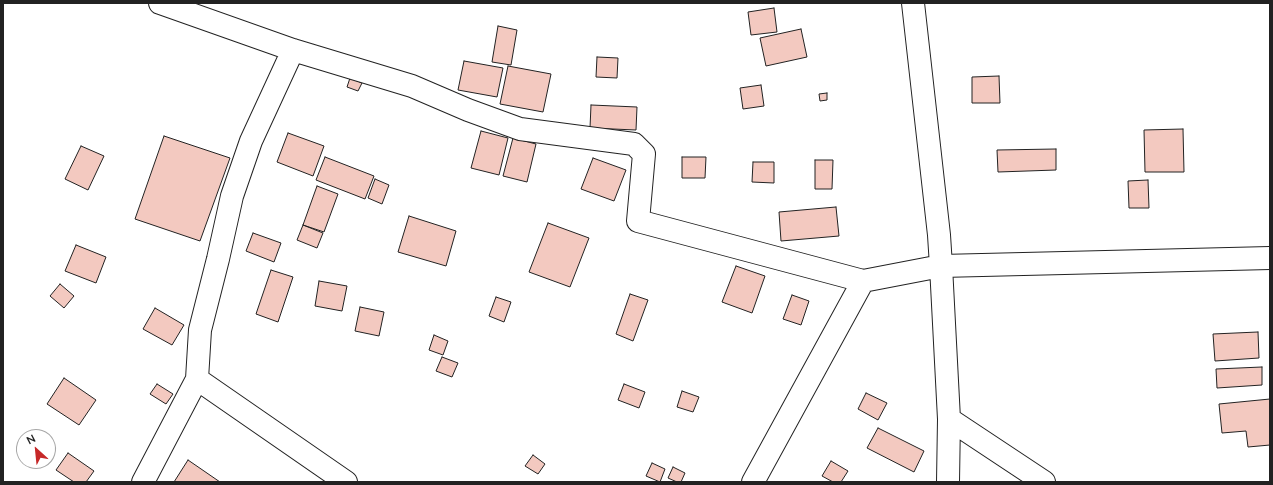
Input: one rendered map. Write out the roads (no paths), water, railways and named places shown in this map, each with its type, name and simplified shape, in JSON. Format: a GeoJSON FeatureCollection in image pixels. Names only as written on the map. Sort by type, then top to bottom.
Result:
{"type":"FeatureCollection","features":[{"type":"Feature","properties":{"kind":"street"},"geometry":{"type":"LineString","coordinates":[[160,3],[292,50],[412,86],[520,130],[634,144],[644,154],[638,221],[863,281],[941,266],[1270,258]]}},
{"type":"Feature","properties":{"kind":"street"},"geometry":{"type":"LineString","coordinates":[[913,3],[941,266],[949,419],[948,482]]}},
{"type":"Feature","properties":{"kind":"street"},"geometry":{"type":"LineString","coordinates":[[143,482],[197,379],[200,330],[232,196],[251,141],[292,50]]}},
{"type":"Feature","properties":{"kind":"street"},"geometry":{"type":"LineString","coordinates":[[753,482],[863,281]]}},
{"type":"Feature","properties":{"kind":"street"},"geometry":{"type":"LineString","coordinates":[[197,379],[346,482]]}},
{"type":"Feature","properties":{"kind":"street"},"geometry":{"type":"LineString","coordinates":[[949,419],[1044,482]]}}]}
